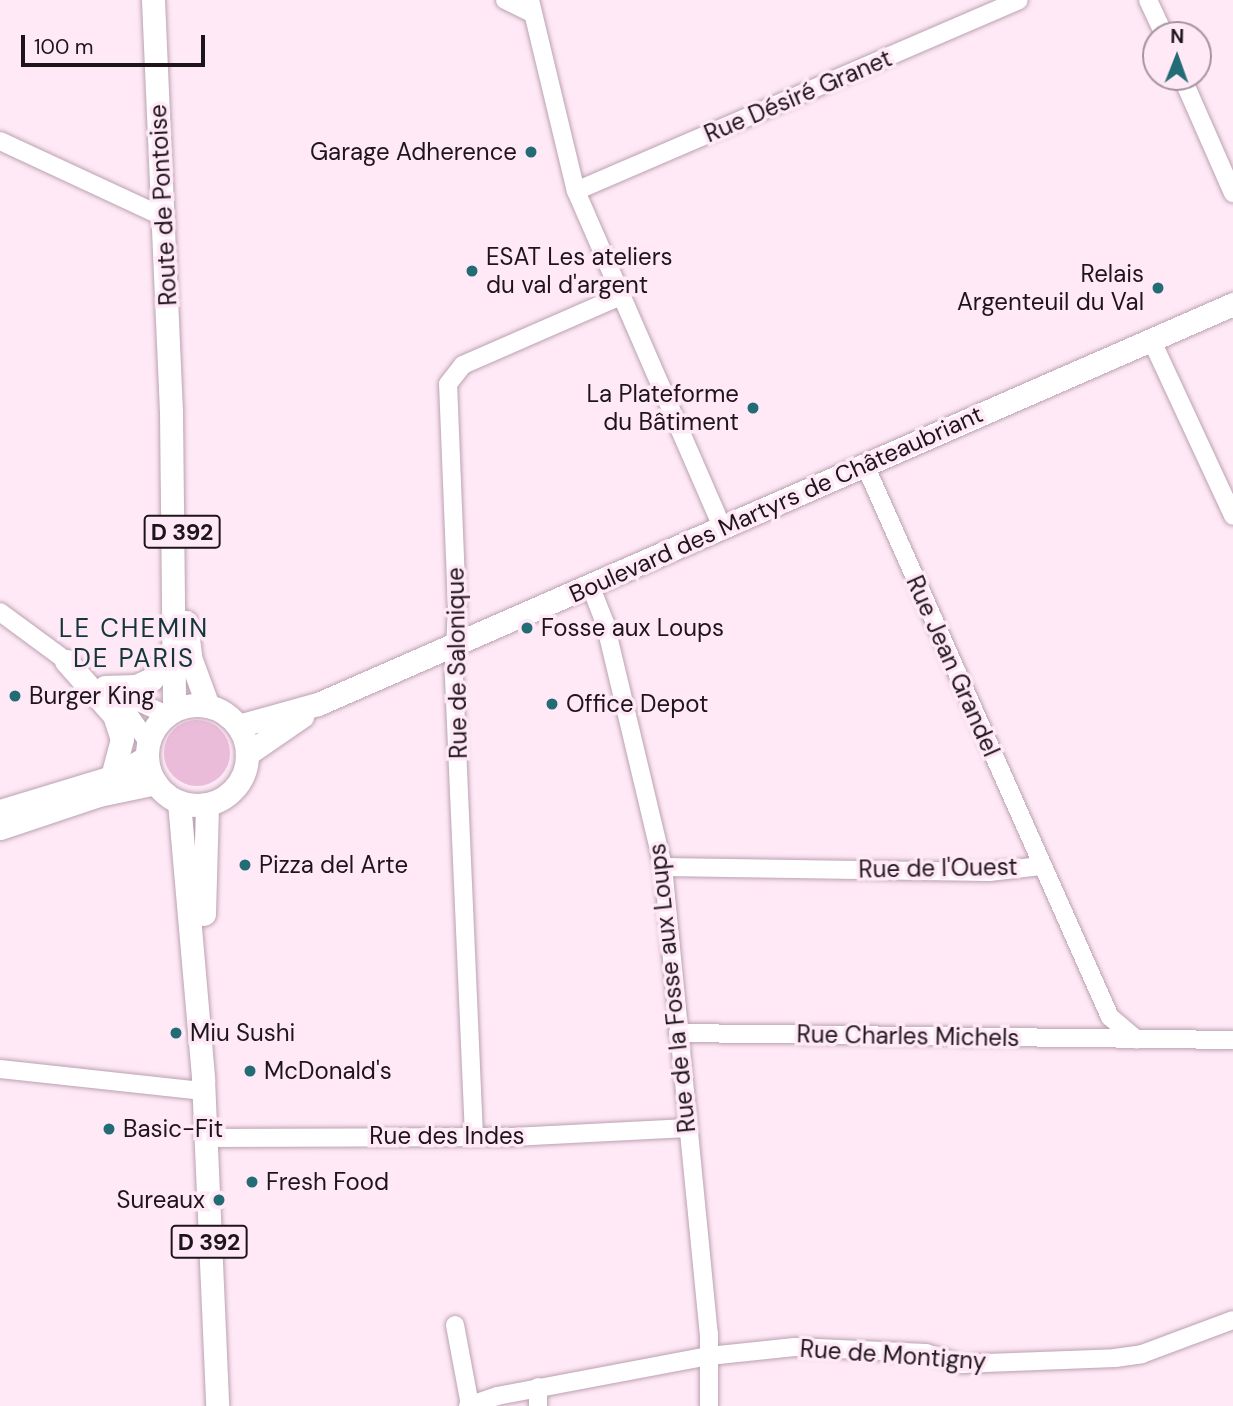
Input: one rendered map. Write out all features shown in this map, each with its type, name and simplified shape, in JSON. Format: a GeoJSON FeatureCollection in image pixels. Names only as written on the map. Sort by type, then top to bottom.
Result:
{"type":"FeatureCollection","features":[{"type":"Feature","properties":{"kind":"main road","name":"Route de Pontoise"},"geometry":{"type":"LineString","coordinates":[[153,0],[172,411],[171,712]]}},
{"type":"Feature","properties":{"kind":"main road","name":"Boulevard des Martyrs de Châteaubriant"},"geometry":{"type":"LineString","coordinates":[[238,726],[318,704],[1233,304]]}},
{"type":"Feature","properties":{"kind":"main road","name":"Route de Pontoise"},"geometry":{"type":"LineString","coordinates":[[172,411],[176,426],[187,640],[208,706]]}},
{"type":"Feature","properties":{"kind":"main road"},"geometry":{"type":"LineString","coordinates":[[109,690],[136,686],[152,679],[173,648]]}},
{"type":"Feature","properties":{"kind":"main road"},"geometry":{"type":"LineString","coordinates":[[66,661],[114,715],[122,738],[112,777]]}},
{"type":"Feature","properties":{"kind":"main road","name":"Boulevard des Martyrs de Châteaubriant"},"geometry":{"type":"LineString","coordinates":[[247,754],[318,704]]}},
{"type":"Feature","properties":{"kind":"main road"},"geometry":{"type":"LineString","coordinates":[[0,811],[112,777],[147,749],[171,712],[208,706],[238,726],[247,754],[239,782],[207,804],[179,802],[156,783],[147,749]]}},
{"type":"Feature","properties":{"kind":"main road"},"geometry":{"type":"LineString","coordinates":[[0,828],[99,795],[156,783]]}},
{"type":"Feature","properties":{"kind":"main road","name":"D 392"},"geometry":{"type":"LineString","coordinates":[[179,802],[203,1085]]}},
{"type":"Feature","properties":{"kind":"main road","name":"D 392"},"geometry":{"type":"LineString","coordinates":[[207,804],[203,1085],[217,1406]]}},
{"type":"Feature","properties":{"kind":"street"},"geometry":{"type":"LineString","coordinates":[[505,0],[531,7],[576,191],[618,297],[722,527]]}},
{"type":"Feature","properties":{"kind":"street","name":"Rue Désiré Granet"},"geometry":{"type":"LineString","coordinates":[[576,191],[1019,0]]}},
{"type":"Feature","properties":{"kind":"street"},"geometry":{"type":"LineString","coordinates":[[1148,0],[1158,21]]}},
{"type":"Feature","properties":{"kind":"street"},"geometry":{"type":"LineString","coordinates":[[1188,91],[1233,193]]}},
{"type":"Feature","properties":{"kind":"street"},"geometry":{"type":"LineString","coordinates":[[0,141],[164,217]]}},
{"type":"Feature","properties":{"kind":"street","name":"Rue de Salonique"},"geometry":{"type":"LineString","coordinates":[[474,1136],[454,669],[457,644],[448,384],[452,375],[463,365],[618,297]]}},
{"type":"Feature","properties":{"kind":"street"},"geometry":{"type":"LineString","coordinates":[[1151,339],[1233,516]]}},
{"type":"Feature","properties":{"kind":"street","name":"Rue Jean Grandel"},"geometry":{"type":"LineString","coordinates":[[865,465],[1041,866]]}},
{"type":"Feature","properties":{"kind":"street","name":"Rue de la Fosse aux Loups"},"geometry":{"type":"LineString","coordinates":[[590,586],[605,624],[663,867],[709,1356],[709,1406]]}},
{"type":"Feature","properties":{"kind":"street"},"geometry":{"type":"LineString","coordinates":[[0,612],[109,690],[171,712]]}},
{"type":"Feature","properties":{"kind":"street"},"geometry":{"type":"LineString","coordinates":[[109,690],[147,749]]}},
{"type":"Feature","properties":{"kind":"street","name":"Rue de l'Ouest"},"geometry":{"type":"LineString","coordinates":[[663,867],[989,872],[1041,866],[1110,1017],[1137,1040]]}},
{"type":"Feature","properties":{"kind":"street","name":"Rue Charles Michels"},"geometry":{"type":"LineString","coordinates":[[678,1033],[1137,1040]]}},
{"type":"Feature","properties":{"kind":"street"},"geometry":{"type":"LineString","coordinates":[[1137,1040],[1233,1040]]}},
{"type":"Feature","properties":{"kind":"street"},"geometry":{"type":"LineString","coordinates":[[0,1069],[203,1085]]}},
{"type":"Feature","properties":{"kind":"street","name":"Rue des Indes"},"geometry":{"type":"LineString","coordinates":[[204,1138],[474,1136],[688,1128]]}},
{"type":"Feature","properties":{"kind":"street","name":"Rue de Montigny"},"geometry":{"type":"LineString","coordinates":[[469,1406],[538,1387],[709,1356],[795,1348],[926,1353],[962,1364],[1115,1358],[1142,1354],[1233,1320]]}},
{"type":"Feature","properties":{"kind":"street"},"geometry":{"type":"LineString","coordinates":[[455,1325],[469,1406]]}},
{"type":"Feature","properties":{"kind":"street"},"geometry":{"type":"LineString","coordinates":[[538,1387],[538,1406]]}},
{"type":"Feature","properties":{"kind":"shaded area"},"geometry":{"type":"Polygon","coordinates":[[[190,720],[204,720],[216,725],[225,734],[230,753],[228,766],[221,777],[204,786],[190,786],[178,781],[169,772],[164,760],[164,746],[169,734],[178,725],[190,720]]]}},
{"type":"Feature","properties":{"kind":"place","name":"Garage Adherence"},"geometry":{"type":"Point","coordinates":[531,152]}},
{"type":"Feature","properties":{"kind":"place","name":"ESAT Les ateliers du val d'argent"},"geometry":{"type":"Point","coordinates":[472,271]}},
{"type":"Feature","properties":{"kind":"place","name":"Relais Argenteuil du Val"},"geometry":{"type":"Point","coordinates":[1158,288]}},
{"type":"Feature","properties":{"kind":"place","name":"La Plateforme du Bâtiment"},"geometry":{"type":"Point","coordinates":[753,408]}},
{"type":"Feature","properties":{"kind":"place","name":"Fosse aux Loups"},"geometry":{"type":"Point","coordinates":[527,628]}},
{"type":"Feature","properties":{"kind":"place","name":"Burger King"},"geometry":{"type":"Point","coordinates":[15,696]}},
{"type":"Feature","properties":{"kind":"place","name":"Office Depot"},"geometry":{"type":"Point","coordinates":[552,704]}},
{"type":"Feature","properties":{"kind":"place","name":"Pizza del Arte"},"geometry":{"type":"Point","coordinates":[245,865]}},
{"type":"Feature","properties":{"kind":"place","name":"Miu Sushi"},"geometry":{"type":"Point","coordinates":[176,1033]}},
{"type":"Feature","properties":{"kind":"place","name":"McDonald's"},"geometry":{"type":"Point","coordinates":[250,1071]}},
{"type":"Feature","properties":{"kind":"place","name":"Basic-Fit"},"geometry":{"type":"Point","coordinates":[109,1129]}},
{"type":"Feature","properties":{"kind":"place","name":"Fresh Food"},"geometry":{"type":"Point","coordinates":[252,1182]}},
{"type":"Feature","properties":{"kind":"place","name":"Sureaux"},"geometry":{"type":"Point","coordinates":[219,1200]}},
{"type":"Feature","properties":{"kind":"district","name":"LE CHEMIN DE PARIS"},"geometry":{"type":"Point","coordinates":[134,644]}}]}
